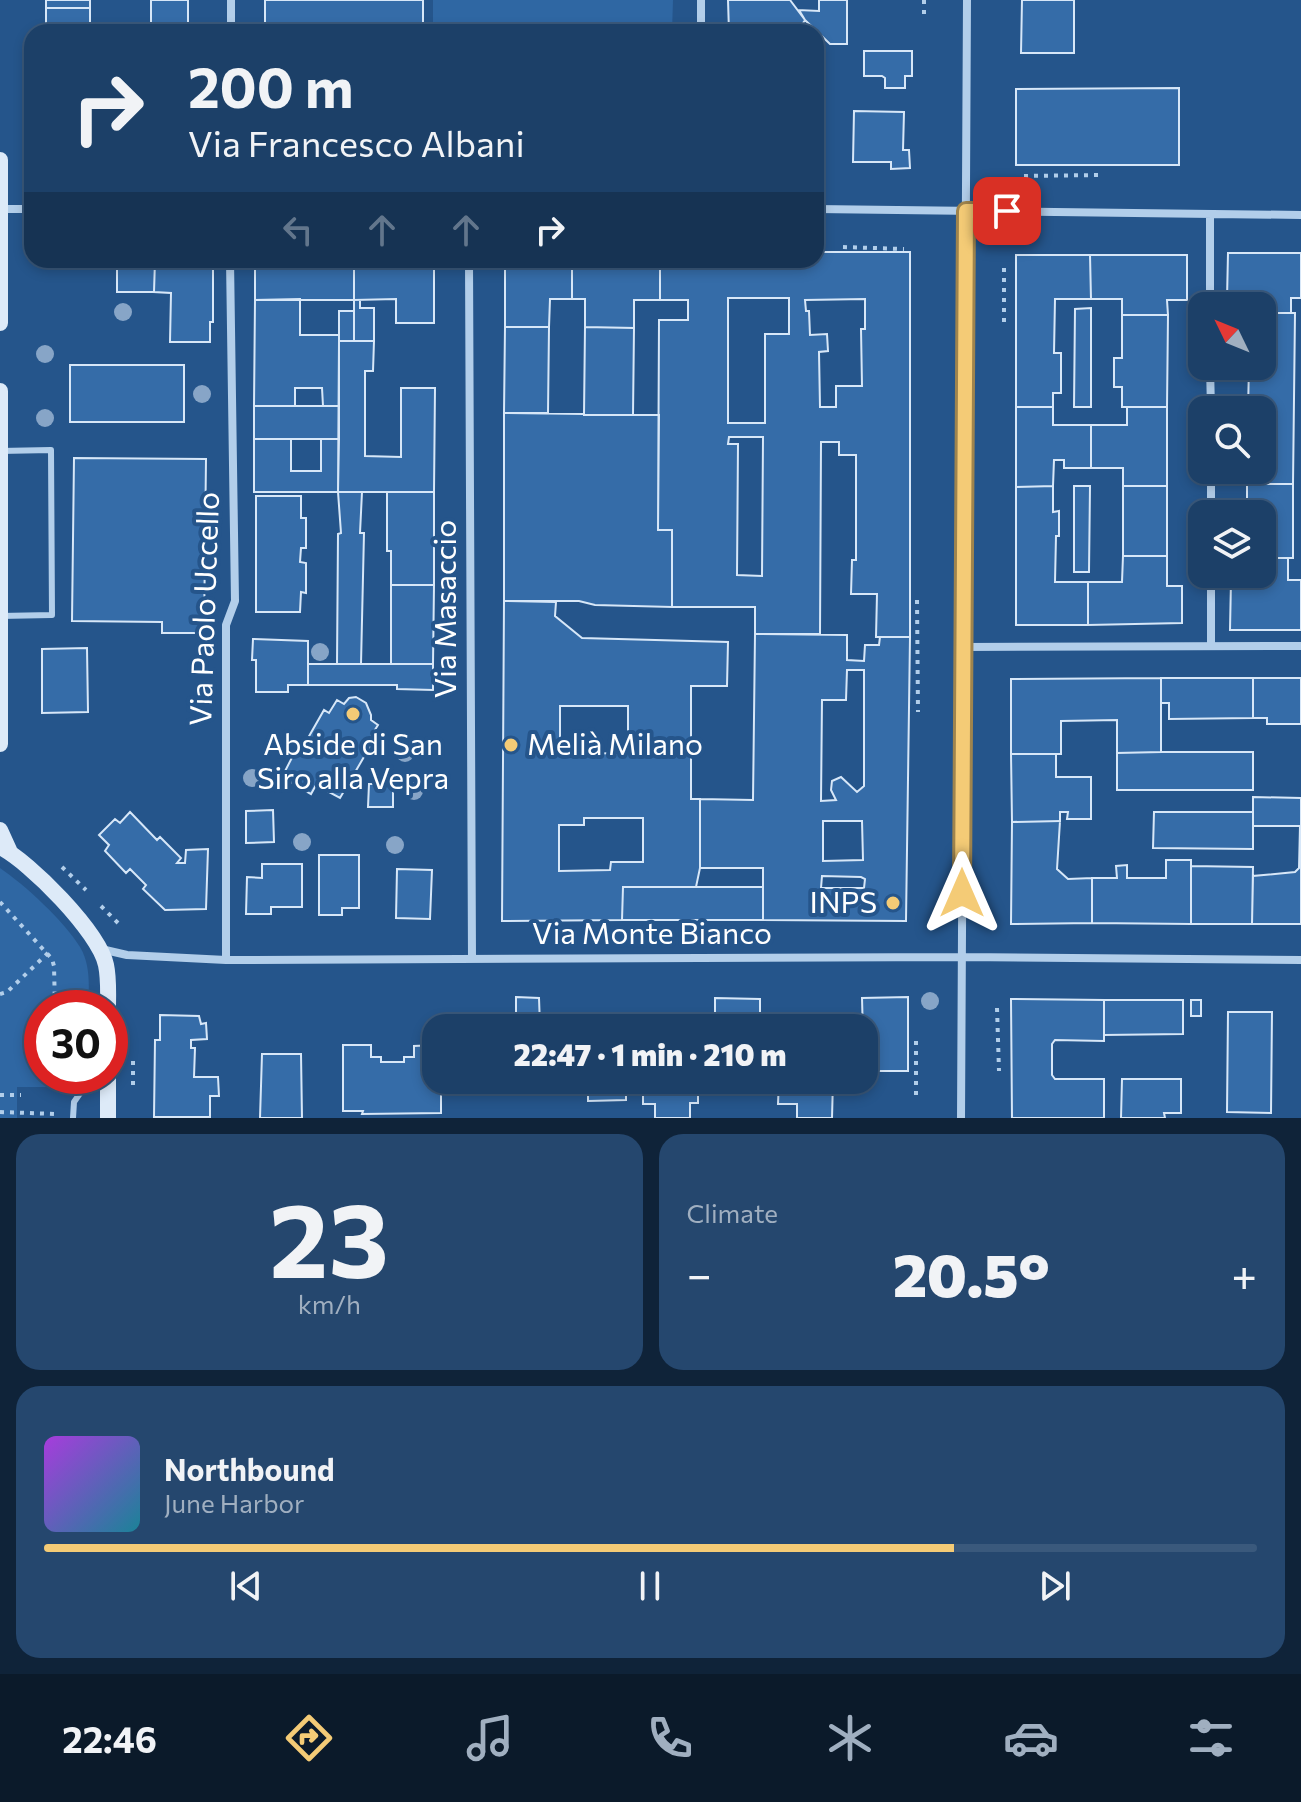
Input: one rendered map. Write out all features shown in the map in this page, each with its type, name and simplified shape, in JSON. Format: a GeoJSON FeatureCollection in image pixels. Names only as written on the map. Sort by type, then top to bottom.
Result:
{"type":"FeatureCollection","features":[{"type":"Feature","properties":{"kind":"street"},"geometry":{"type":"LineString","coordinates":[[231,0],[231,24]]}},
{"type":"Feature","properties":{"kind":"street"},"geometry":{"type":"LineString","coordinates":[[701,0],[701,24]]}},
{"type":"Feature","properties":{"kind":"street"},"geometry":{"type":"LineString","coordinates":[[961,1118],[967,0]]}},
{"type":"Feature","properties":{"kind":"street"},"geometry":{"type":"LineString","coordinates":[[0,160],[0,323]]}},
{"type":"Feature","properties":{"kind":"street"},"geometry":{"type":"LineString","coordinates":[[0,209],[24,209]]}},
{"type":"Feature","properties":{"kind":"street"},"geometry":{"type":"LineString","coordinates":[[824,209],[1301,215]]}},
{"type":"Feature","properties":{"kind":"street"},"geometry":{"type":"LineString","coordinates":[[1210,214],[1210,292]]}},
{"type":"Feature","properties":{"kind":"street","name":"Via Paolo Uccello"},"geometry":{"type":"LineString","coordinates":[[226,960],[226,625],[235,601],[230,268]]}},
{"type":"Feature","properties":{"kind":"street","name":"Via Masaccio"},"geometry":{"type":"LineString","coordinates":[[469,268],[472,959]]}},
{"type":"Feature","properties":{"kind":"street"},"geometry":{"type":"LineString","coordinates":[[0,391],[0,743]]}},
{"type":"Feature","properties":{"kind":"street"},"geometry":{"type":"LineString","coordinates":[[1211,588],[1211,645]]}},
{"type":"Feature","properties":{"kind":"street"},"geometry":{"type":"LineString","coordinates":[[964,647],[1301,646]]}},
{"type":"Feature","properties":{"kind":"street"},"geometry":{"type":"LineString","coordinates":[[0,830],[5,850],[82,922],[101,949],[106,965],[107,990]]}},
{"type":"Feature","properties":{"kind":"street","name":"Via Monte Bianco"},"geometry":{"type":"LineString","coordinates":[[101,949],[127,955],[226,960],[962,957],[1301,960]]}},
{"type":"Feature","properties":{"kind":"street"},"geometry":{"type":"LineString","coordinates":[[108,1094],[108,1118]]}},
{"type":"Feature","properties":{"kind":"lane"},"geometry":{"type":"LineString","coordinates":[[0,451],[51,450],[52,615],[0,616]]}},
{"type":"Feature","properties":{"kind":"lane"},"geometry":{"type":"LineString","coordinates":[[73,1118],[74,1102],[80,1094]]}},
{"type":"Feature","properties":{"kind":"path"},"geometry":{"type":"LineString","coordinates":[[924,0],[924,20]]}},
{"type":"Feature","properties":{"kind":"path"},"geometry":{"type":"LineString","coordinates":[[1024,176],[1103,175]]}},
{"type":"Feature","properties":{"kind":"path"},"geometry":{"type":"LineString","coordinates":[[843,247],[904,249]]}},
{"type":"Feature","properties":{"kind":"path"},"geometry":{"type":"LineString","coordinates":[[1004,268],[1004,322]]}},
{"type":"Feature","properties":{"kind":"path"},"geometry":{"type":"LineString","coordinates":[[917,600],[918,712]]}},
{"type":"Feature","properties":{"kind":"path"},"geometry":{"type":"LineString","coordinates":[[62,867],[86,890]]}},
{"type":"Feature","properties":{"kind":"path"},"geometry":{"type":"LineString","coordinates":[[0,902],[48,953],[54,966],[55,990]]}},
{"type":"Feature","properties":{"kind":"path"},"geometry":{"type":"LineString","coordinates":[[101,906],[121,926]]}},
{"type":"Feature","properties":{"kind":"path"},"geometry":{"type":"LineString","coordinates":[[0,994],[7,992],[48,953]]}},
{"type":"Feature","properties":{"kind":"path"},"geometry":{"type":"LineString","coordinates":[[997,1008],[999,1071]]}},
{"type":"Feature","properties":{"kind":"path"},"geometry":{"type":"LineString","coordinates":[[916,1037],[916,1095]]}},
{"type":"Feature","properties":{"kind":"path"},"geometry":{"type":"LineString","coordinates":[[133,1061],[133,1090]]}},
{"type":"Feature","properties":{"kind":"path"},"geometry":{"type":"LineString","coordinates":[[0,1095],[21,1095]]}},
{"type":"Feature","properties":{"kind":"path"},"geometry":{"type":"LineString","coordinates":[[0,1112],[56,1114]]}},
{"type":"Feature","properties":{"kind":"shaded area"},"geometry":{"type":"Polygon","coordinates":[[[433,0],[673,0],[672,24],[433,24],[433,0]]]}},
{"type":"Feature","properties":{"kind":"shaded area"},"geometry":{"type":"Polygon","coordinates":[[[0,868],[32,894],[73,937],[86,961],[88,990],[24,990],[24,1087],[17,1087],[17,1118],[0,1118],[0,868]]]}},
{"type":"Feature","properties":{"kind":"building"},"geometry":{"type":"Polygon","coordinates":[[[46,0],[90,0],[90,8],[46,8],[46,0]]]}},
{"type":"Feature","properties":{"kind":"building"},"geometry":{"type":"Polygon","coordinates":[[[151,0],[188,0],[188,24],[151,24],[151,0]]]}},
{"type":"Feature","properties":{"kind":"building"},"geometry":{"type":"Polygon","coordinates":[[[265,0],[423,0],[423,24],[265,24],[265,0]]]}},
{"type":"Feature","properties":{"kind":"building"},"geometry":{"type":"Polygon","coordinates":[[[728,0],[790,0],[805,20],[802,24],[729,24],[728,0]]]}},
{"type":"Feature","properties":{"kind":"building"},"geometry":{"type":"Polygon","coordinates":[[[819,0],[847,0],[847,44],[830,44],[824,38],[824,24],[809,24],[799,10],[819,11],[819,0]]]}},
{"type":"Feature","properties":{"kind":"building"},"geometry":{"type":"Polygon","coordinates":[[[1022,0],[1074,0],[1074,53],[1021,53],[1022,0]]]}},
{"type":"Feature","properties":{"kind":"building"},"geometry":{"type":"Polygon","coordinates":[[[46,8],[90,8],[90,24],[46,24],[46,8]]]}},
{"type":"Feature","properties":{"kind":"building"},"geometry":{"type":"Polygon","coordinates":[[[864,51],[912,51],[912,76],[905,76],[905,88],[885,88],[885,78],[882,76],[864,76],[864,51]]]}},
{"type":"Feature","properties":{"kind":"building"},"geometry":{"type":"Polygon","coordinates":[[[1179,88],[1179,165],[1016,165],[1016,89],[1179,88]]]}},
{"type":"Feature","properties":{"kind":"building"},"geometry":{"type":"Polygon","coordinates":[[[854,111],[904,112],[903,150],[909,150],[910,168],[891,169],[891,162],[853,162],[854,111]]]}},
{"type":"Feature","properties":{"kind":"building"},"geometry":{"type":"Polygon","coordinates":[[[824,252],[910,252],[910,637],[876,637],[877,594],[851,594],[852,560],[856,560],[856,455],[839,455],[839,442],[821,442],[820,634],[755,634],[755,607],[672,607],[672,530],[658,530],[659,320],[688,320],[688,300],[660,300],[660,268],[824,268],[824,252]],[[728,298],[728,423],[765,423],[765,334],[789,334],[789,298],[728,298]],[[865,299],[805,300],[806,311],[809,311],[810,335],[827,334],[828,351],[819,352],[820,407],[836,407],[836,386],[862,386],[861,329],[865,329],[865,299]],[[729,437],[728,444],[738,444],[737,575],[762,576],[763,437],[729,437]]]}},
{"type":"Feature","properties":{"kind":"building"},"geometry":{"type":"Polygon","coordinates":[[[1228,253],[1301,253],[1301,298],[1291,298],[1291,313],[1276,313],[1276,292],[1227,292],[1228,253]]]}},
{"type":"Feature","properties":{"kind":"building"},"geometry":{"type":"Polygon","coordinates":[[[1016,255],[1090,255],[1091,299],[1055,299],[1054,353],[1061,353],[1061,393],[1053,393],[1053,407],[1016,407],[1016,255]]]}},
{"type":"Feature","properties":{"kind":"building"},"geometry":{"type":"Polygon","coordinates":[[[1090,255],[1187,255],[1187,300],[1167,300],[1168,315],[1122,315],[1122,299],[1091,299],[1090,255]]]}},
{"type":"Feature","properties":{"kind":"building"},"geometry":{"type":"Polygon","coordinates":[[[117,268],[155,268],[154,292],[117,292],[117,268]]]}},
{"type":"Feature","properties":{"kind":"building"},"geometry":{"type":"Polygon","coordinates":[[[155,268],[213,268],[210,342],[170,342],[171,293],[154,292],[155,268]]]}},
{"type":"Feature","properties":{"kind":"building"},"geometry":{"type":"Polygon","coordinates":[[[255,268],[354,268],[354,300],[255,300],[255,268]]]}},
{"type":"Feature","properties":{"kind":"building"},"geometry":{"type":"Polygon","coordinates":[[[354,268],[434,268],[434,323],[396,323],[396,299],[354,300],[354,268]]]}},
{"type":"Feature","properties":{"kind":"building"},"geometry":{"type":"Polygon","coordinates":[[[505,268],[572,268],[572,299],[550,299],[549,327],[505,327],[505,268]]]}},
{"type":"Feature","properties":{"kind":"building"},"geometry":{"type":"Polygon","coordinates":[[[572,268],[660,268],[660,300],[634,300],[634,328],[585,327],[585,299],[572,299],[572,268]]]}},
{"type":"Feature","properties":{"kind":"building"},"geometry":{"type":"Polygon","coordinates":[[[300,299],[300,335],[339,335],[339,406],[323,406],[322,388],[295,388],[295,406],[254,406],[255,300],[300,299]]]}},
{"type":"Feature","properties":{"kind":"building"},"geometry":{"type":"Polygon","coordinates":[[[354,300],[360,300],[360,308],[374,308],[374,341],[354,341],[354,300]]]}},
{"type":"Feature","properties":{"kind":"building"},"geometry":{"type":"Polygon","coordinates":[[[1091,308],[1091,407],[1074,407],[1075,309],[1091,308]]]}},
{"type":"Feature","properties":{"kind":"building"},"geometry":{"type":"Polygon","coordinates":[[[339,311],[354,311],[354,341],[339,341],[339,311]]]}},
{"type":"Feature","properties":{"kind":"building"},"geometry":{"type":"Polygon","coordinates":[[[1276,313],[1295,313],[1293,484],[1276,484],[1276,396],[1248,396],[1249,380],[1276,380],[1276,313]]]}},
{"type":"Feature","properties":{"kind":"building"},"geometry":{"type":"Polygon","coordinates":[[[1122,315],[1168,315],[1167,407],[1122,407],[1122,387],[1114,387],[1114,358],[1122,358],[1122,315]]]}},
{"type":"Feature","properties":{"kind":"building"},"geometry":{"type":"Polygon","coordinates":[[[505,327],[549,327],[548,413],[504,413],[505,327]]]}},
{"type":"Feature","properties":{"kind":"building"},"geometry":{"type":"Polygon","coordinates":[[[585,327],[634,328],[633,415],[584,415],[585,327]]]}},
{"type":"Feature","properties":{"kind":"building"},"geometry":{"type":"Polygon","coordinates":[[[339,341],[374,341],[373,371],[365,371],[365,456],[401,457],[401,388],[435,388],[434,492],[338,492],[339,341]]]}},
{"type":"Feature","properties":{"kind":"building"},"geometry":{"type":"Polygon","coordinates":[[[70,365],[184,365],[184,422],[70,422],[70,365]]]}},
{"type":"Feature","properties":{"kind":"building"},"geometry":{"type":"Polygon","coordinates":[[[254,406],[339,406],[339,439],[254,439],[254,406]]]}},
{"type":"Feature","properties":{"kind":"building"},"geometry":{"type":"Polygon","coordinates":[[[1016,407],[1053,407],[1053,425],[1091,425],[1091,468],[1064,468],[1064,460],[1054,460],[1053,486],[1016,487],[1016,407]]]}},
{"type":"Feature","properties":{"kind":"building"},"geometry":{"type":"Polygon","coordinates":[[[1127,407],[1167,407],[1167,486],[1123,486],[1123,468],[1091,468],[1091,425],[1127,425],[1127,407]]]}},
{"type":"Feature","properties":{"kind":"building"},"geometry":{"type":"Polygon","coordinates":[[[504,413],[659,415],[658,530],[672,530],[672,607],[595,605],[579,601],[504,601],[504,413]]]}},
{"type":"Feature","properties":{"kind":"building"},"geometry":{"type":"Polygon","coordinates":[[[254,439],[291,439],[291,471],[321,471],[321,439],[339,439],[338,492],[254,492],[254,439]]]}},
{"type":"Feature","properties":{"kind":"building"},"geometry":{"type":"Polygon","coordinates":[[[74,458],[206,459],[204,633],[162,633],[162,622],[72,621],[74,458]]]}},
{"type":"Feature","properties":{"kind":"building"},"geometry":{"type":"Polygon","coordinates":[[[1247,484],[1293,484],[1293,558],[1276,558],[1276,500],[1247,500],[1247,484]]]}},
{"type":"Feature","properties":{"kind":"building"},"geometry":{"type":"Polygon","coordinates":[[[1053,486],[1053,512],[1059,511],[1055,582],[1088,582],[1088,625],[1016,625],[1016,487],[1053,486]]]}},
{"type":"Feature","properties":{"kind":"building"},"geometry":{"type":"Polygon","coordinates":[[[1074,486],[1090,486],[1089,572],[1074,572],[1074,486]]]}},
{"type":"Feature","properties":{"kind":"building"},"geometry":{"type":"Polygon","coordinates":[[[1123,486],[1167,486],[1167,556],[1123,556],[1123,486]]]}},
{"type":"Feature","properties":{"kind":"building"},"geometry":{"type":"Polygon","coordinates":[[[338,492],[362,492],[361,664],[337,664],[338,534],[341,533],[338,492]]]}},
{"type":"Feature","properties":{"kind":"building"},"geometry":{"type":"Polygon","coordinates":[[[387,492],[434,492],[434,585],[391,585],[391,551],[387,551],[387,492]]]}},
{"type":"Feature","properties":{"kind":"building"},"geometry":{"type":"Polygon","coordinates":[[[256,496],[301,496],[301,518],[306,518],[306,548],[301,548],[300,562],[306,563],[306,593],[301,592],[300,612],[256,612],[256,496]]]}},
{"type":"Feature","properties":{"kind":"building"},"geometry":{"type":"Polygon","coordinates":[[[1123,556],[1167,556],[1167,586],[1182,586],[1182,623],[1088,625],[1088,582],[1122,582],[1123,556]]]}},
{"type":"Feature","properties":{"kind":"building"},"geometry":{"type":"Polygon","coordinates":[[[1276,558],[1288,558],[1288,580],[1301,580],[1301,630],[1230,630],[1231,588],[1276,588],[1276,558]]]}},
{"type":"Feature","properties":{"kind":"building"},"geometry":{"type":"Polygon","coordinates":[[[391,585],[434,585],[433,664],[391,664],[391,585]]]}},
{"type":"Feature","properties":{"kind":"building"},"geometry":{"type":"Polygon","coordinates":[[[504,601],[556,602],[555,616],[582,638],[728,642],[727,686],[691,686],[691,799],[700,799],[700,868],[696,887],[623,887],[622,920],[502,921],[504,601]],[[560,706],[560,754],[628,753],[628,706],[560,706]],[[584,818],[584,825],[559,825],[559,871],[610,870],[611,862],[643,862],[643,818],[584,818]]]}},
{"type":"Feature","properties":{"kind":"building"},"geometry":{"type":"Polygon","coordinates":[[[755,634],[847,635],[847,660],[864,661],[865,645],[879,645],[880,637],[910,637],[906,921],[763,920],[763,868],[700,868],[700,799],[753,800],[755,634]],[[847,670],[846,700],[822,700],[821,801],[836,800],[831,790],[832,781],[841,777],[857,792],[864,786],[864,670],[847,670]],[[823,821],[823,861],[863,860],[862,821],[823,821]],[[822,876],[821,888],[864,888],[865,879],[822,876]]]}},
{"type":"Feature","properties":{"kind":"building"},"geometry":{"type":"Polygon","coordinates":[[[253,639],[308,641],[308,685],[288,685],[288,692],[256,692],[253,639]]]}},
{"type":"Feature","properties":{"kind":"building"},"geometry":{"type":"Polygon","coordinates":[[[87,648],[88,712],[42,713],[42,649],[87,648]]]}},
{"type":"Feature","properties":{"kind":"building"},"geometry":{"type":"Polygon","coordinates":[[[308,664],[433,664],[433,690],[397,689],[397,685],[308,685],[308,664]]]}},
{"type":"Feature","properties":{"kind":"building"},"geometry":{"type":"Polygon","coordinates":[[[1161,678],[1161,752],[1117,753],[1117,720],[1061,721],[1061,754],[1011,754],[1011,679],[1161,678]]]}},
{"type":"Feature","properties":{"kind":"building"},"geometry":{"type":"Polygon","coordinates":[[[1161,678],[1253,678],[1253,718],[1169,719],[1169,703],[1161,703],[1161,678]]]}},
{"type":"Feature","properties":{"kind":"building"},"geometry":{"type":"Polygon","coordinates":[[[1253,678],[1301,678],[1301,724],[1267,724],[1267,718],[1253,718],[1253,678]]]}},
{"type":"Feature","properties":{"kind":"building"},"geometry":{"type":"Polygon","coordinates":[[[356,697],[366,703],[371,720],[378,725],[371,736],[375,738],[340,798],[316,785],[311,794],[282,777],[300,742],[304,745],[324,710],[329,713],[337,700],[344,704],[349,698],[356,697]]]}},
{"type":"Feature","properties":{"kind":"building"},"geometry":{"type":"Polygon","coordinates":[[[1253,752],[1253,790],[1117,790],[1117,753],[1253,752]]]}},
{"type":"Feature","properties":{"kind":"building"},"geometry":{"type":"Polygon","coordinates":[[[1011,754],[1056,754],[1056,777],[1091,777],[1091,819],[1067,819],[1068,812],[1060,812],[1060,821],[1012,822],[1011,754]]]}},
{"type":"Feature","properties":{"kind":"building"},"geometry":{"type":"Polygon","coordinates":[[[369,784],[393,784],[393,807],[368,807],[369,784]]]}},
{"type":"Feature","properties":{"kind":"building"},"geometry":{"type":"Polygon","coordinates":[[[1253,797],[1301,798],[1301,924],[1252,924],[1253,876],[1295,872],[1299,868],[1300,826],[1253,826],[1253,797]]]}},
{"type":"Feature","properties":{"kind":"building"},"geometry":{"type":"Polygon","coordinates":[[[273,810],[274,842],[246,843],[246,811],[273,810]]]}},
{"type":"Feature","properties":{"kind":"building"},"geometry":{"type":"Polygon","coordinates":[[[130,812],[157,840],[160,837],[181,858],[177,863],[185,863],[186,850],[208,849],[206,909],[165,910],[143,889],[146,885],[130,869],[126,873],[105,851],[109,845],[99,835],[115,819],[120,823],[130,812]]]}},
{"type":"Feature","properties":{"kind":"building"},"geometry":{"type":"Polygon","coordinates":[[[1154,812],[1253,812],[1253,849],[1153,848],[1154,812]]]}},
{"type":"Feature","properties":{"kind":"building"},"geometry":{"type":"Polygon","coordinates":[[[1060,821],[1057,869],[1068,879],[1092,878],[1092,923],[1011,924],[1012,822],[1060,821]]]}},
{"type":"Feature","properties":{"kind":"building"},"geometry":{"type":"Polygon","coordinates":[[[319,855],[359,855],[359,908],[342,908],[342,915],[319,915],[319,855]]]}},
{"type":"Feature","properties":{"kind":"building"},"geometry":{"type":"Polygon","coordinates":[[[1166,860],[1191,860],[1191,924],[1092,923],[1092,878],[1117,878],[1116,866],[1127,865],[1127,878],[1166,878],[1166,860]]]}},
{"type":"Feature","properties":{"kind":"building"},"geometry":{"type":"Polygon","coordinates":[[[262,864],[302,864],[302,907],[271,907],[271,914],[246,914],[247,877],[262,878],[262,864]]]}},
{"type":"Feature","properties":{"kind":"building"},"geometry":{"type":"Polygon","coordinates":[[[1191,866],[1253,867],[1252,924],[1191,924],[1191,866]]]}},
{"type":"Feature","properties":{"kind":"building"},"geometry":{"type":"Polygon","coordinates":[[[397,869],[432,870],[430,919],[396,918],[397,869]]]}},
{"type":"Feature","properties":{"kind":"building"},"geometry":{"type":"Polygon","coordinates":[[[623,887],[763,887],[763,920],[622,920],[623,887]]]}},
{"type":"Feature","properties":{"kind":"building"},"geometry":{"type":"Polygon","coordinates":[[[516,997],[539,998],[540,1014],[516,1014],[516,997]]]}},
{"type":"Feature","properties":{"kind":"building"},"geometry":{"type":"Polygon","coordinates":[[[908,997],[908,1071],[878,1071],[878,1014],[862,1014],[862,998],[908,997]]]}},
{"type":"Feature","properties":{"kind":"building"},"geometry":{"type":"Polygon","coordinates":[[[715,998],[760,999],[760,1014],[715,1014],[715,998]]]}},
{"type":"Feature","properties":{"kind":"building"},"geometry":{"type":"Polygon","coordinates":[[[1011,999],[1104,1000],[1104,1041],[1055,1040],[1052,1044],[1052,1075],[1055,1079],[1104,1079],[1104,1118],[1012,1118],[1011,999]]]}},
{"type":"Feature","properties":{"kind":"building"},"geometry":{"type":"Polygon","coordinates":[[[1104,1000],[1183,1000],[1183,1034],[1104,1035],[1104,1000]]]}},
{"type":"Feature","properties":{"kind":"building"},"geometry":{"type":"Polygon","coordinates":[[[1191,1000],[1201,1000],[1201,1016],[1191,1016],[1191,1000]]]}},
{"type":"Feature","properties":{"kind":"building"},"geometry":{"type":"Polygon","coordinates":[[[1228,1012],[1272,1012],[1271,1113],[1227,1112],[1228,1012]]]}},
{"type":"Feature","properties":{"kind":"building"},"geometry":{"type":"Polygon","coordinates":[[[160,1015],[199,1016],[201,1024],[206,1023],[207,1039],[191,1040],[191,1048],[195,1048],[194,1077],[218,1077],[219,1096],[210,1096],[210,1117],[154,1117],[155,1040],[160,1040],[160,1015]]]}},
{"type":"Feature","properties":{"kind":"building"},"geometry":{"type":"Polygon","coordinates":[[[343,1045],[371,1045],[371,1057],[381,1057],[381,1062],[404,1062],[404,1057],[414,1057],[414,1046],[422,1046],[422,1094],[441,1094],[441,1113],[362,1114],[363,1111],[343,1111],[343,1045]]]}},
{"type":"Feature","properties":{"kind":"building"},"geometry":{"type":"Polygon","coordinates":[[[262,1054],[301,1054],[302,1118],[260,1118],[262,1054]]]}},
{"type":"Feature","properties":{"kind":"building"},"geometry":{"type":"Polygon","coordinates":[[[1122,1079],[1181,1079],[1181,1113],[1164,1113],[1165,1118],[1121,1118],[1122,1079]]]}},
{"type":"Feature","properties":{"kind":"building"},"geometry":{"type":"Polygon","coordinates":[[[588,1094],[626,1094],[626,1100],[588,1101],[588,1094]]]}},
{"type":"Feature","properties":{"kind":"building"},"geometry":{"type":"Polygon","coordinates":[[[643,1094],[698,1094],[698,1103],[690,1103],[690,1118],[655,1118],[655,1104],[643,1104],[643,1094]]]}},
{"type":"Feature","properties":{"kind":"building"},"geometry":{"type":"Polygon","coordinates":[[[778,1094],[833,1094],[832,1118],[797,1118],[797,1104],[778,1104],[778,1094]]]}},
{"type":"Feature","properties":{"kind":"place","name":"Abside di San Siro alla Vepra"},"geometry":{"type":"Point","coordinates":[353,714]}},
{"type":"Feature","properties":{"kind":"place","name":"Melià Milano"},"geometry":{"type":"Point","coordinates":[511,745]}},
{"type":"Feature","properties":{"kind":"place","name":"INPS"},"geometry":{"type":"Point","coordinates":[893,903]}},
{"type":"Feature","properties":{"kind":"route"},"geometry":{"type":"LineString","coordinates":[[962,893],[966,211],[1007,211]]}}]}
